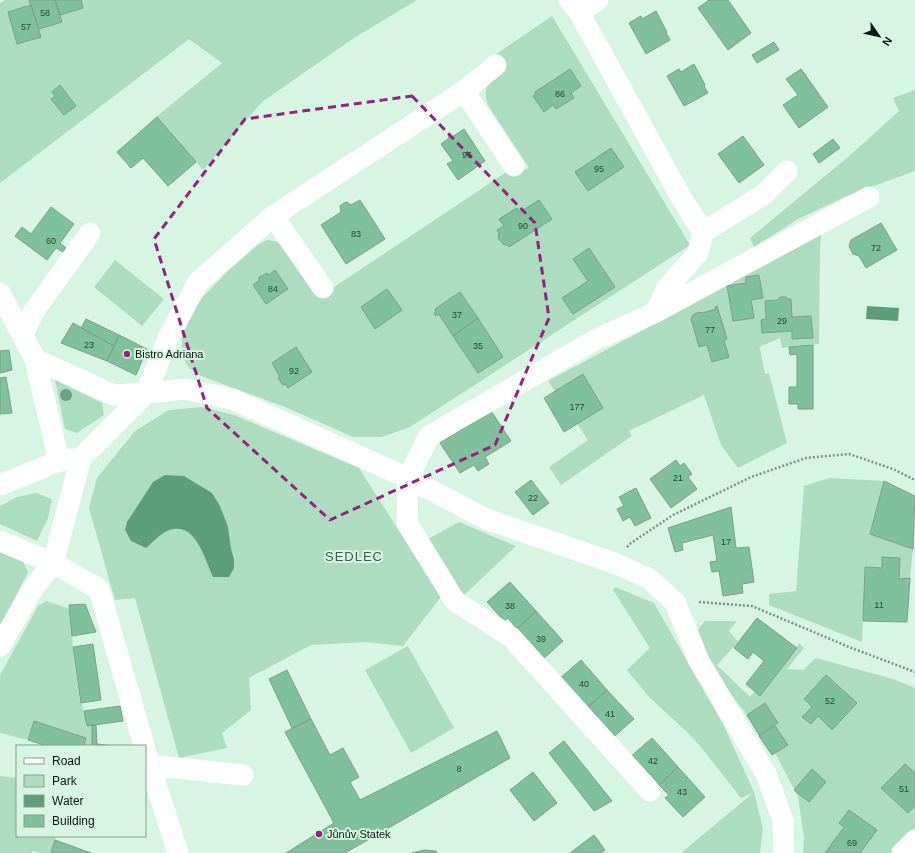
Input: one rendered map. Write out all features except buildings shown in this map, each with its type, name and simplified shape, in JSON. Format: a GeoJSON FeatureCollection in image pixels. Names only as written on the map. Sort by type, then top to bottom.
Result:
{"type":"FeatureCollection","features":[{"type":"Feature","properties":{"kind":"street"},"geometry":{"type":"LineString","coordinates":[[598,0],[574,6],[679,193],[703,232],[698,253],[667,288],[656,312]]}},
{"type":"Feature","properties":{"kind":"street"},"geometry":{"type":"LineString","coordinates":[[0,646],[32,590],[53,563],[81,458],[146,393],[168,338],[198,282],[273,216],[464,90],[496,65]]}},
{"type":"Feature","properties":{"kind":"street"},"geometry":{"type":"LineString","coordinates":[[464,90],[514,166]]}},
{"type":"Feature","properties":{"kind":"street"},"geometry":{"type":"LineString","coordinates":[[703,232],[764,195],[787,171]]}},
{"type":"Feature","properties":{"kind":"street"},"geometry":{"type":"LineString","coordinates":[[650,790],[511,637],[455,602],[407,523],[408,478],[429,436],[595,340],[656,312],[869,197]]}},
{"type":"Feature","properties":{"kind":"street"},"geometry":{"type":"LineString","coordinates":[[273,216],[323,288]]}},
{"type":"Feature","properties":{"kind":"street"},"geometry":{"type":"LineString","coordinates":[[22,336],[34,311],[90,233]]}},
{"type":"Feature","properties":{"kind":"street"},"geometry":{"type":"LineString","coordinates":[[0,293],[35,359],[59,461]]}},
{"type":"Feature","properties":{"kind":"street"},"geometry":{"type":"LineString","coordinates":[[35,359],[114,395],[185,389],[232,399],[408,478],[486,519],[614,562],[648,578],[675,602],[699,661],[766,774],[782,821],[784,853]]}},
{"type":"Feature","properties":{"kind":"street"},"geometry":{"type":"LineString","coordinates":[[0,485],[59,461],[81,458]]}},
{"type":"Feature","properties":{"kind":"street"},"geometry":{"type":"LineString","coordinates":[[0,541],[53,563],[99,589],[143,745]]}},
{"type":"Feature","properties":{"kind":"street"},"geometry":{"type":"LineString","coordinates":[[146,754],[243,775]]}},
{"type":"Feature","properties":{"kind":"street"},"geometry":{"type":"LineString","coordinates":[[146,754],[178,853]]}},
{"type":"Feature","properties":{"kind":"street"},"geometry":{"type":"LineString","coordinates":[[902,853],[915,840]]}},
{"type":"Feature","properties":{"kind":"path"},"geometry":{"type":"LineString","coordinates":[[614,562],[631,543],[672,515],[751,477],[806,458],[849,454],[893,469],[915,480]]}},
{"type":"Feature","properties":{"kind":"path"},"geometry":{"type":"LineString","coordinates":[[675,602],[752,606],[849,647],[915,672]]}},
{"type":"Feature","properties":{"kind":"highlighted area"},"geometry":{"type":"Polygon","coordinates":[[[412,96],[535,223],[549,318],[495,445],[330,520],[207,408],[154,239],[245,119],[412,96]]]}},
{"type":"Feature","properties":{"kind":"green space"},"geometry":{"type":"Polygon","coordinates":[[[5,0],[417,0],[354,38],[262,102],[203,170],[156,117],[222,63],[189,39],[0,183],[0,3],[5,0]]]}},
{"type":"Feature","properties":{"kind":"green space"},"geometry":{"type":"Polygon","coordinates":[[[552,16],[690,245],[410,427],[382,437],[353,437],[285,407],[201,376],[189,368],[183,357],[183,326],[200,300],[228,271],[259,244],[267,240],[282,244],[319,297],[508,171],[512,176],[529,168],[488,105],[486,93],[492,81],[505,71],[495,55],[552,16]]]}},
{"type":"Feature","properties":{"kind":"green space"},"geometry":{"type":"Polygon","coordinates":[[[915,90],[915,171],[849,195],[798,219],[754,247],[750,238],[847,158],[899,111],[893,98],[915,90]]]}},
{"type":"Feature","properties":{"kind":"green space"},"geometry":{"type":"Polygon","coordinates":[[[822,226],[820,248],[819,344],[782,348],[780,338],[759,347],[765,374],[769,373],[787,443],[738,468],[721,445],[704,395],[629,431],[632,436],[561,485],[549,467],[588,440],[548,381],[677,312],[822,226]]]}},
{"type":"Feature","properties":{"kind":"green space"},"geometry":{"type":"Polygon","coordinates":[[[115,260],[164,299],[142,326],[94,287],[115,260]]]}},
{"type":"Feature","properties":{"kind":"green space"},"geometry":{"type":"Polygon","coordinates":[[[55,380],[102,403],[104,415],[77,433],[65,429],[55,380]]]}},
{"type":"Feature","properties":{"kind":"green space"},"geometry":{"type":"Polygon","coordinates":[[[202,407],[234,415],[359,468],[441,597],[403,646],[365,642],[311,645],[249,678],[251,710],[222,733],[227,748],[179,758],[135,598],[115,600],[89,508],[97,478],[135,431],[169,410],[202,407]]]}},
{"type":"Feature","properties":{"kind":"green space"},"geometry":{"type":"Polygon","coordinates":[[[829,478],[884,481],[870,534],[913,549],[910,578],[899,579],[900,558],[882,557],[882,568],[865,567],[862,642],[769,605],[769,594],[796,591],[804,486],[829,478]]]}},
{"type":"Feature","properties":{"kind":"green space"},"geometry":{"type":"Polygon","coordinates":[[[36,493],[52,499],[48,518],[37,541],[0,524],[0,506],[17,497],[36,493]]]}},
{"type":"Feature","properties":{"kind":"green space"},"geometry":{"type":"Polygon","coordinates":[[[459,522],[516,546],[462,597],[428,539],[459,522]]]}},
{"type":"Feature","properties":{"kind":"green space"},"geometry":{"type":"Polygon","coordinates":[[[0,551],[23,561],[28,572],[0,627],[0,551]]]}},
{"type":"Feature","properties":{"kind":"green space"},"geometry":{"type":"Polygon","coordinates":[[[615,587],[654,603],[723,724],[754,792],[763,829],[760,853],[681,853],[753,793],[741,798],[700,746],[649,697],[627,670],[650,648],[613,590],[615,587]]]}},
{"type":"Feature","properties":{"kind":"green space"},"geometry":{"type":"Polygon","coordinates":[[[46,601],[70,609],[74,661],[80,701],[87,726],[92,725],[92,745],[84,745],[86,738],[34,721],[28,740],[0,733],[0,675],[38,606],[46,601]]]}},
{"type":"Feature","properties":{"kind":"green space"},"geometry":{"type":"Polygon","coordinates":[[[705,621],[737,621],[729,631],[738,642],[717,665],[750,697],[781,660],[796,648],[799,643],[804,648],[787,669],[803,670],[816,658],[893,679],[915,688],[915,830],[894,853],[803,853],[804,838],[798,797],[775,753],[788,745],[775,726],[764,732],[778,723],[765,703],[747,715],[725,685],[706,654],[697,631],[705,621]]]}},
{"type":"Feature","properties":{"kind":"green space"},"geometry":{"type":"Polygon","coordinates":[[[408,646],[454,728],[411,753],[365,670],[408,646]]]}},
{"type":"Feature","properties":{"kind":"green space"},"geometry":{"type":"Polygon","coordinates":[[[0,776],[16,778],[16,837],[56,837],[51,853],[40,853],[33,851],[31,853],[0,853],[0,776]]]}},
{"type":"Feature","properties":{"kind":"water"},"geometry":{"type":"Polygon","coordinates":[[[867,306],[899,308],[898,321],[866,319],[867,306]]]}},
{"type":"Feature","properties":{"kind":"water"},"geometry":{"type":"Polygon","coordinates":[[[165,475],[184,476],[212,493],[220,506],[228,527],[234,559],[234,568],[229,577],[213,577],[202,550],[191,535],[184,530],[175,529],[165,532],[146,548],[131,541],[125,530],[127,522],[153,482],[165,475]]]}},
{"type":"Feature","properties":{"kind":"place","name":"Bistro Adriana"},"geometry":{"type":"Point","coordinates":[127,354]}},
{"type":"Feature","properties":{"kind":"place","name":"Jůnův Statek"},"geometry":{"type":"Point","coordinates":[319,834]}},
{"type":"Feature","properties":{"kind":"district","name":"SEDLEC"},"geometry":{"type":"Point","coordinates":[354,556]}}]}
